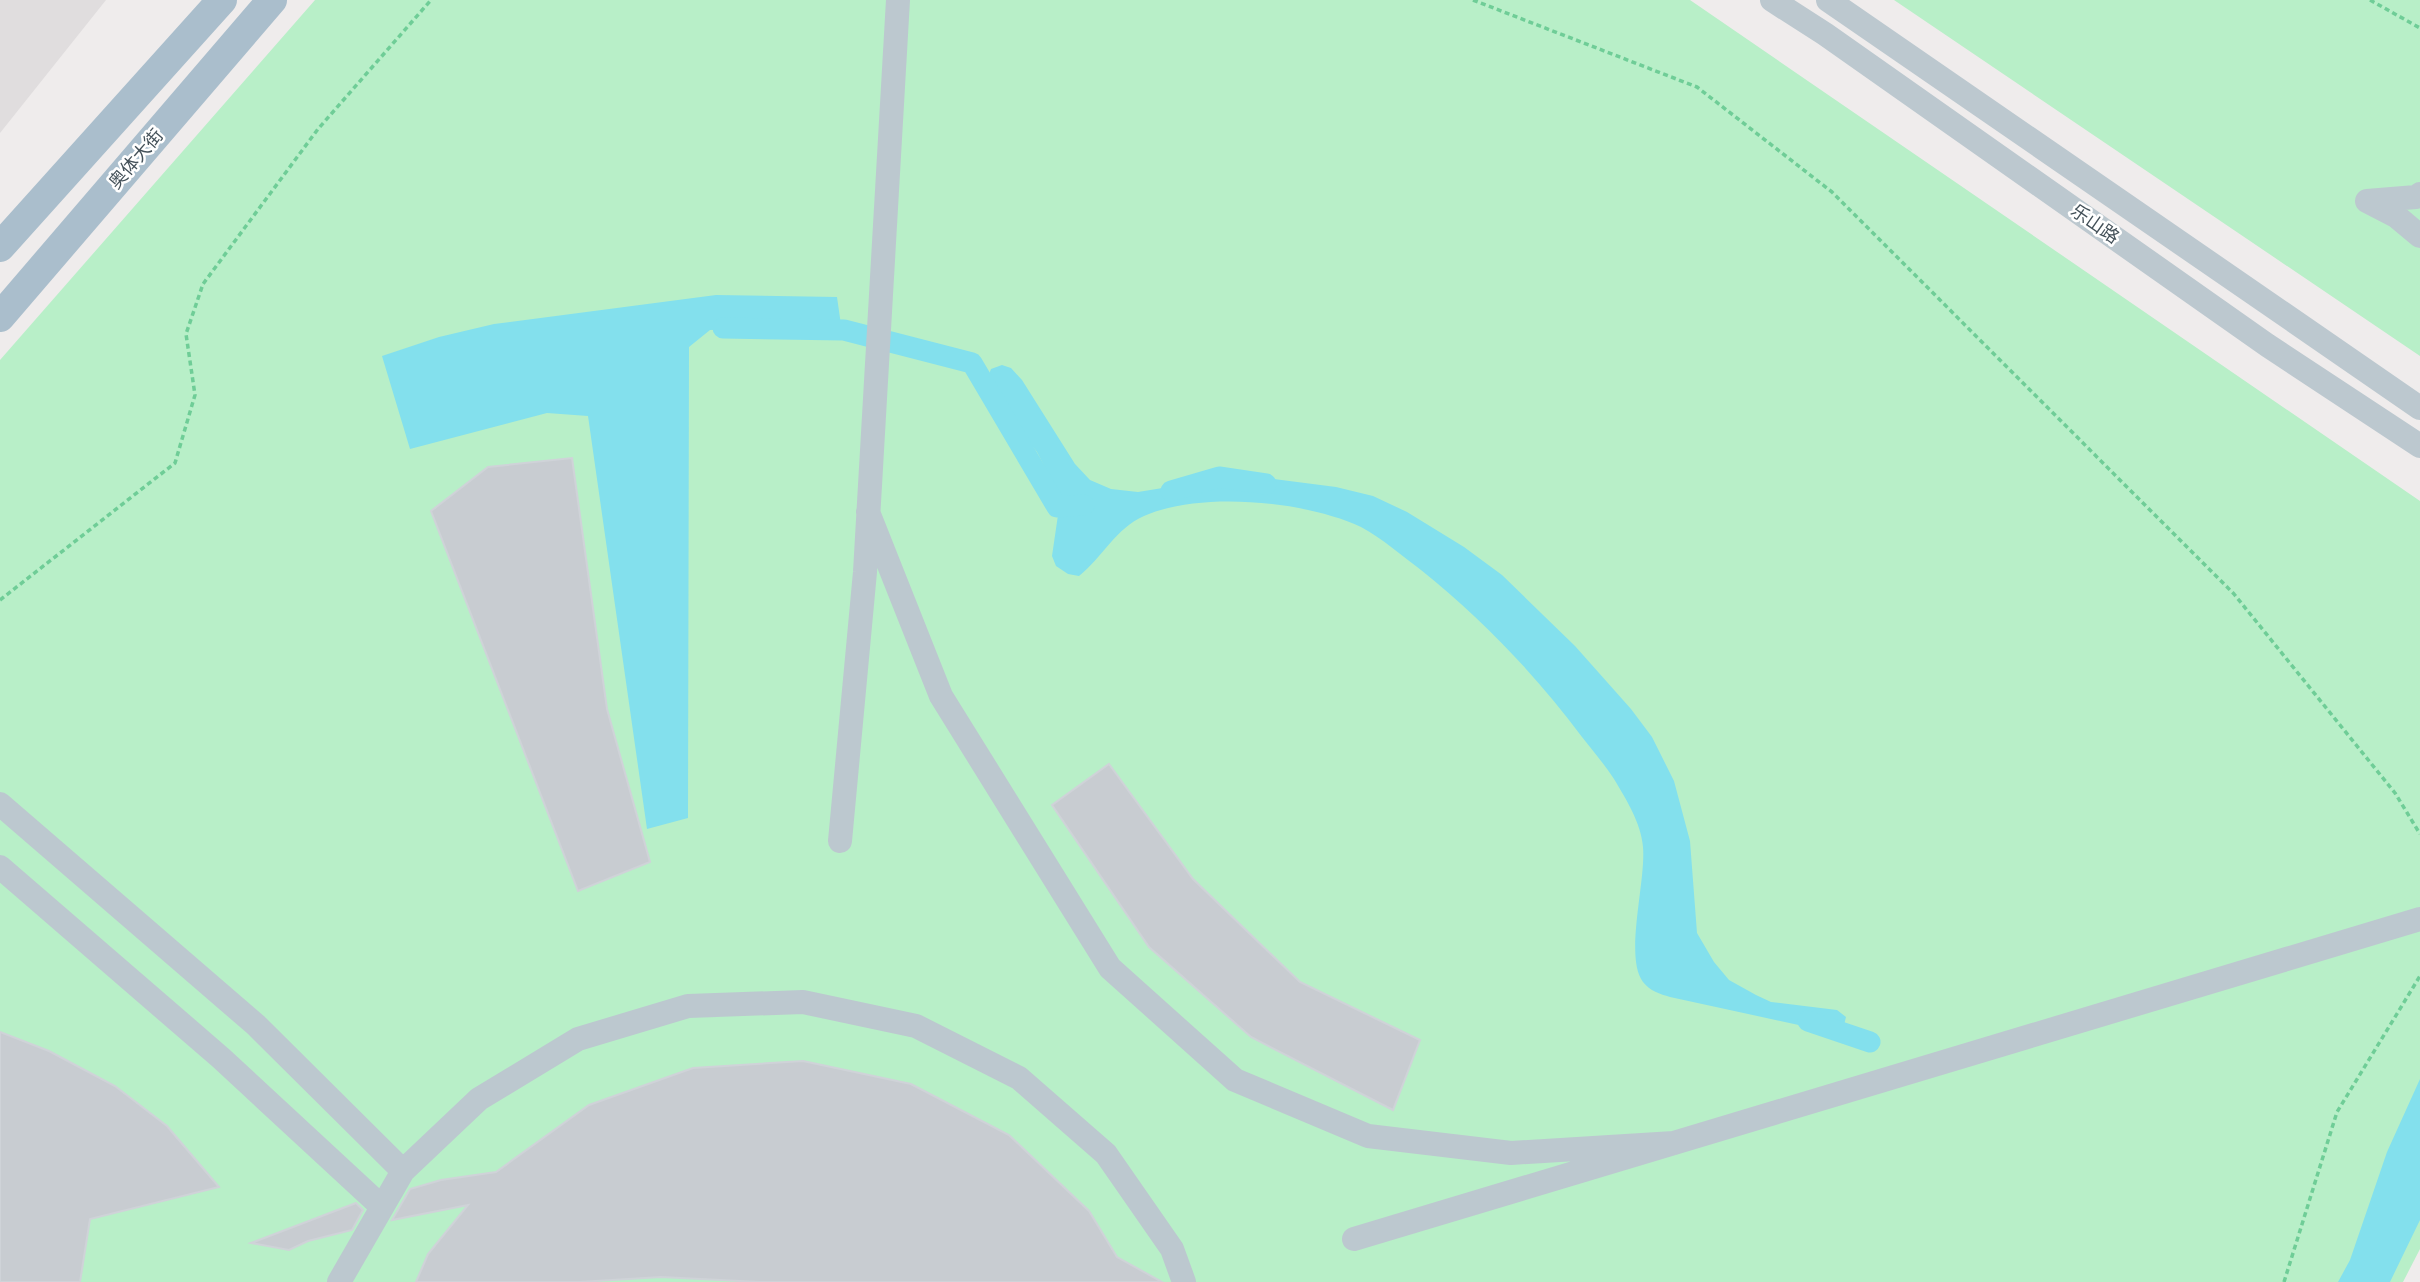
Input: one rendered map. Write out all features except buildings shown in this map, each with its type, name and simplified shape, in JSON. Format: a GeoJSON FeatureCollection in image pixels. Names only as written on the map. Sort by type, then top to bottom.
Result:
{"type":"FeatureCollection","features":[{"type":"Feature","properties":{"kind":"main road"},"geometry":{"type":"LineString","coordinates":[[0,247],[222,0]]}},
{"type":"Feature","properties":{"kind":"main road","name":"奥体大街"},"geometry":{"type":"LineString","coordinates":[[0,317],[272,0]]}},
{"type":"Feature","properties":{"kind":"street"},"geometry":{"type":"LineString","coordinates":[[840,841],[864,572],[898,0]]}},
{"type":"Feature","properties":{"kind":"street","name":"乐山路"},"geometry":{"type":"LineString","coordinates":[[1772,0],[1825,34],[2267,345],[2420,446]]}},
{"type":"Feature","properties":{"kind":"street","name":"乐山路"},"geometry":{"type":"LineString","coordinates":[[1828,0],[2420,408]]}},
{"type":"Feature","properties":{"kind":"street"},"geometry":{"type":"LineString","coordinates":[[2420,194],[2416,197],[2367,201],[2396,216],[2420,236]]}},
{"type":"Feature","properties":{"kind":"street"},"geometry":{"type":"LineString","coordinates":[[868,512],[941,696],[1110,968],[1235,1080],[1368,1136],[1511,1153],[1674,1143]]}},
{"type":"Feature","properties":{"kind":"street"},"geometry":{"type":"LineString","coordinates":[[0,804],[256,1025],[403,1171]]}},
{"type":"Feature","properties":{"kind":"street"},"geometry":{"type":"LineString","coordinates":[[0,867],[221,1058],[382,1207]]}},
{"type":"Feature","properties":{"kind":"street"},"geometry":{"type":"LineString","coordinates":[[1354,1239],[2420,919]]}},
{"type":"Feature","properties":{"kind":"street"},"geometry":{"type":"LineString","coordinates":[[339,1282],[403,1171],[479,1099],[578,1039],[688,1006],[803,1002],[916,1026],[1019,1078],[1106,1154],[1172,1249],[1184,1282]]}},
{"type":"Feature","properties":{"kind":"path"},"geometry":{"type":"LineString","coordinates":[[0,600],[175,463],[195,395],[186,334],[203,284],[318,129],[431,0]]}},
{"type":"Feature","properties":{"kind":"path"},"geometry":{"type":"LineString","coordinates":[[1473,0],[1697,87],[1832,192],[2234,594],[2395,793],[2420,834]]}},
{"type":"Feature","properties":{"kind":"path"},"geometry":{"type":"LineString","coordinates":[[2370,0],[2420,28]]}},
{"type":"Feature","properties":{"kind":"path"},"geometry":{"type":"LineString","coordinates":[[2284,1282],[2337,1112],[2420,976]]}},
{"type":"Feature","properties":{"kind":"shaded area"},"geometry":{"type":"Polygon","coordinates":[[[0,0],[106,0],[0,133],[0,0]]]}},
{"type":"Feature","properties":{"kind":"green space"},"geometry":{"type":"Polygon","coordinates":[[[315,0],[1690,0],[2420,501],[2420,1249],[2403,1282],[0,1282],[0,360],[315,0]]]}},
{"type":"Feature","properties":{"kind":"green space"},"geometry":{"type":"Polygon","coordinates":[[[1894,0],[2420,0],[2420,356],[1894,0]]]}},
{"type":"Feature","properties":{"kind":"water"},"geometry":{"type":"Polygon","coordinates":[[[716,295],[837,297],[841,325],[710,330],[689,347],[688,818],[647,829],[588,416],[547,413],[410,449],[382,356],[439,337],[494,324],[716,295]]]}},
{"type":"Feature","properties":{"kind":"water"},"geometry":{"type":"Polygon","coordinates":[[[1002,365],[1011,368],[1022,380],[1075,464],[1090,480],[1111,489],[1138,492],[1181,485],[1267,478],[1336,487],[1373,496],[1407,512],[1464,547],[1502,575],[1575,646],[1652,737],[1674,781],[1690,841],[1697,933],[1714,962],[1729,980],[1756,995],[1771,1002],[1837,1010],[1846,1017],[1844,1025],[1834,1031],[1817,1029],[1670,997],[1655,992],[1643,982],[1635,955],[1643,862],[1642,838],[1632,812],[1614,779],[1564,714],[1507,648],[1444,589],[1369,531],[1338,518],[1283,506],[1253,502],[1194,504],[1167,508],[1134,521],[1079,576],[1068,574],[1056,566],[1052,556],[1058,515],[1047,471],[1037,452],[991,392],[988,377],[991,369],[1002,365]]]}},
{"type":"Feature","properties":{"kind":"water"},"geometry":{"type":"Polygon","coordinates":[[[2420,1079],[2420,1220],[2390,1282],[2338,1282],[2350,1260],[2387,1152],[2420,1079]]]}},
{"type":"Feature","properties":{"kind":"waterway"},"geometry":{"type":"LineString","coordinates":[[723,328],[844,330],[972,363],[1057,507],[1084,505]]}},
{"type":"Feature","properties":{"kind":"waterway"},"geometry":{"type":"LineString","coordinates":[[1171,491],[1219,477],[1266,484]]}},
{"type":"Feature","properties":{"kind":"waterway"},"geometry":{"type":"LineString","coordinates":[[1808,1021],[1870,1042]]}}]}
